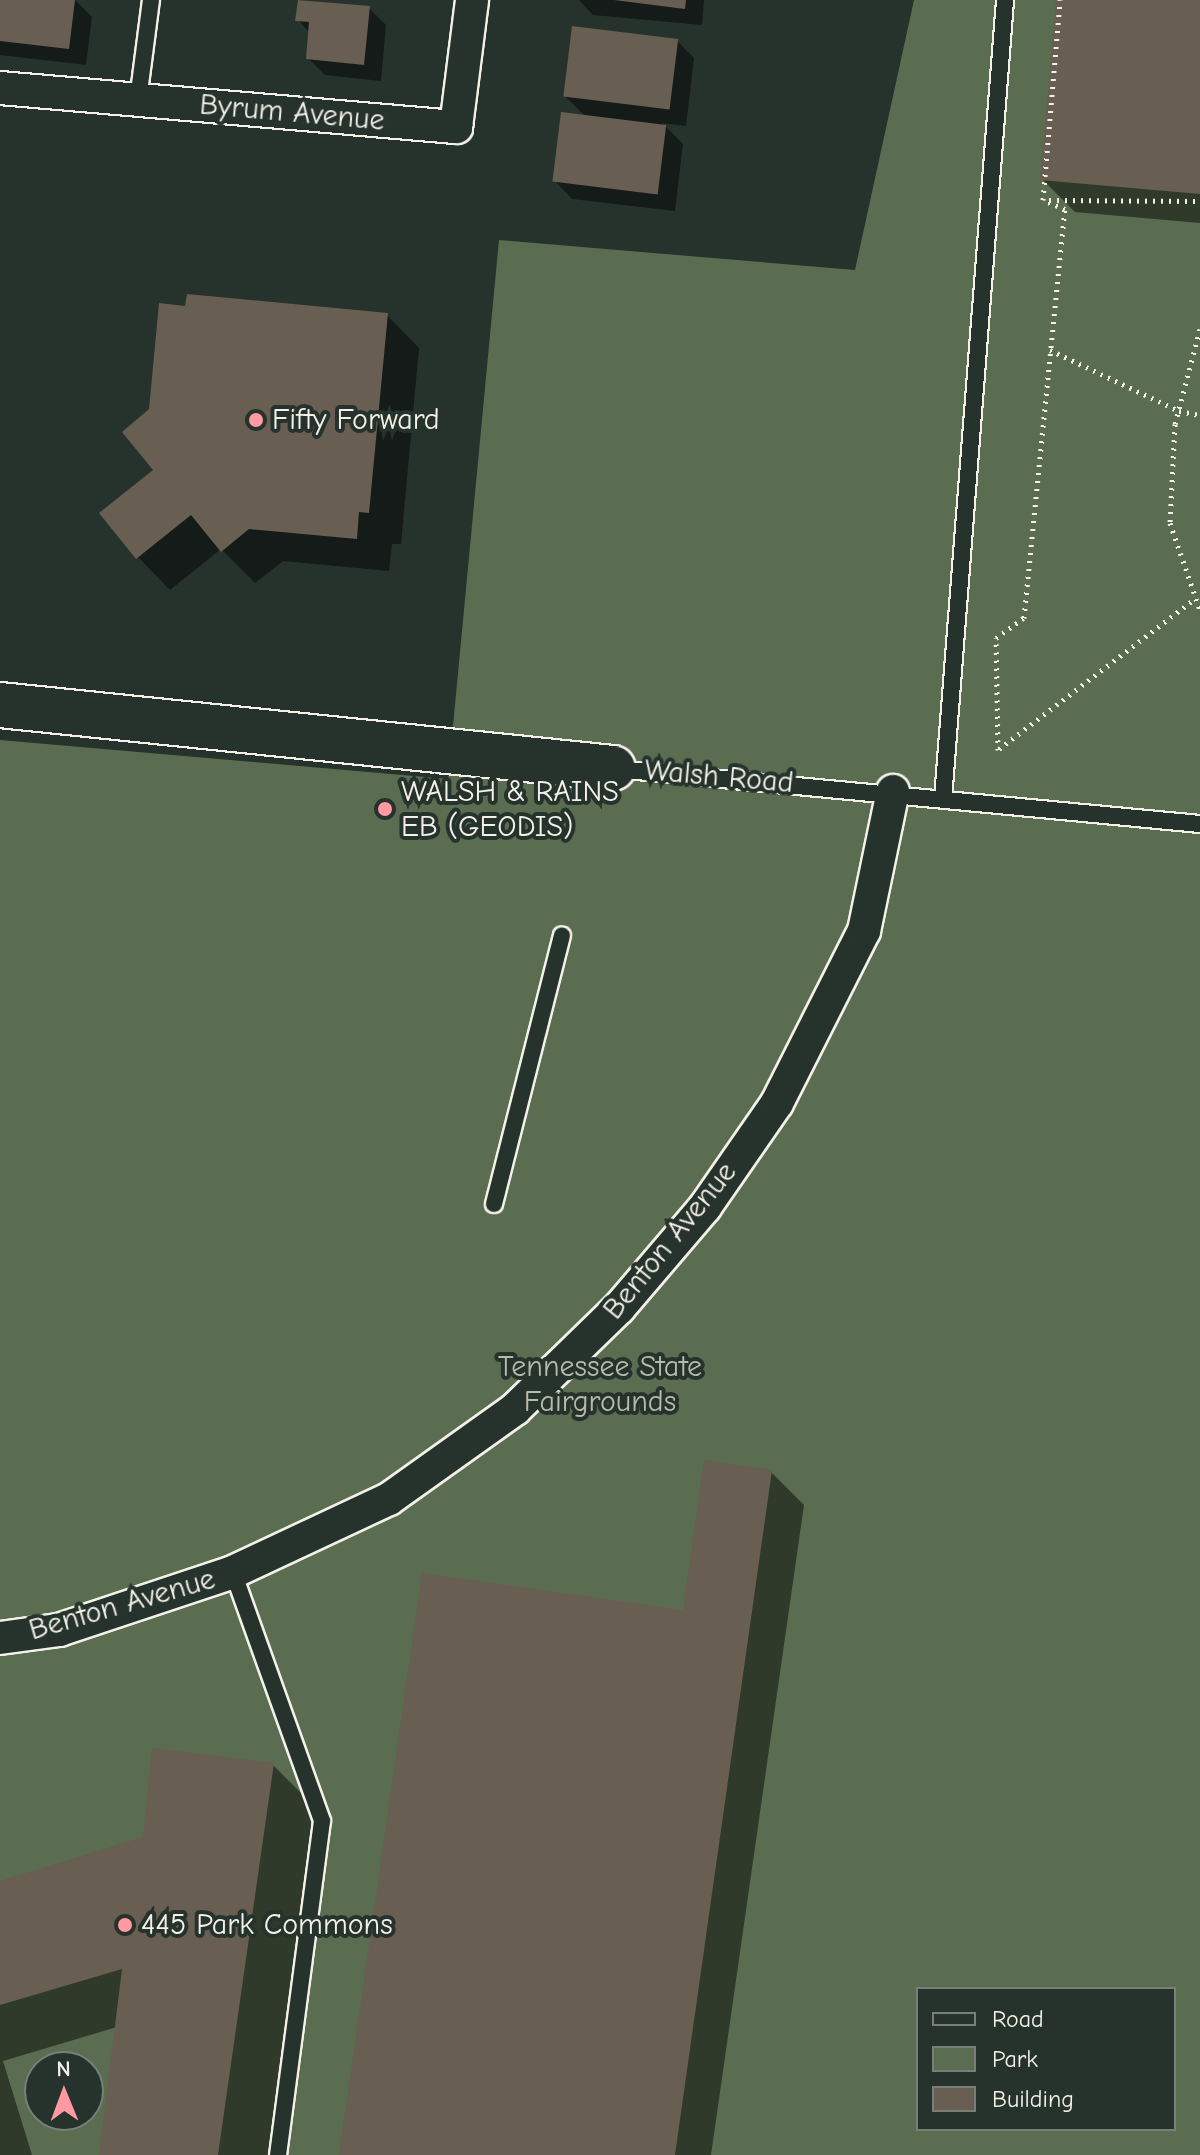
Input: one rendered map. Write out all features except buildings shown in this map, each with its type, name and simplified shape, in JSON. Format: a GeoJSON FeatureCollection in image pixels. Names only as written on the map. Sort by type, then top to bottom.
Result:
{"type":"FeatureCollection","features":[{"type":"Feature","properties":{"kind":"main road","name":"Walsh Road"},"geometry":{"type":"LineString","coordinates":[[0,705],[613,768]]}},
{"type":"Feature","properties":{"kind":"street","name":"Byrum Avenue"},"geometry":{"type":"LineString","coordinates":[[0,88],[456,127],[472,0]]}},
{"type":"Feature","properties":{"kind":"street","name":"Benton Avenue"},"geometry":{"type":"LineString","coordinates":[[0,1638],[59,1630],[233,1572],[389,1499],[515,1409],[629,1297],[705,1207],[826,1017],[864,931],[893,791]]}},
{"type":"Feature","properties":{"kind":"lane"},"geometry":{"type":"LineString","coordinates":[[138,100],[151,0]]}},
{"type":"Feature","properties":{"kind":"lane"},"geometry":{"type":"LineString","coordinates":[[943,799],[1005,0]]}},
{"type":"Feature","properties":{"kind":"lane","name":"Walsh Road"},"geometry":{"type":"LineString","coordinates":[[613,768],[893,791],[943,799],[1200,824]]}},
{"type":"Feature","properties":{"kind":"lane"},"geometry":{"type":"LineString","coordinates":[[494,1204],[562,935]]}},
{"type":"Feature","properties":{"kind":"lane"},"geometry":{"type":"LineString","coordinates":[[233,1572],[322,1821],[278,2155]]}},
{"type":"Feature","properties":{"kind":"path"},"geometry":{"type":"LineString","coordinates":[[1043,200],[1060,0]]}},
{"type":"Feature","properties":{"kind":"path"},"geometry":{"type":"LineString","coordinates":[[1043,200],[1200,201]]}},
{"type":"Feature","properties":{"kind":"path"},"geometry":{"type":"LineString","coordinates":[[1043,200],[1065,209],[1024,618],[996,638],[998,750],[1196,598]]}},
{"type":"Feature","properties":{"kind":"path"},"geometry":{"type":"LineString","coordinates":[[1200,329],[1179,411],[1170,523],[1200,610]]}},
{"type":"Feature","properties":{"kind":"path"},"geometry":{"type":"LineString","coordinates":[[1050,350],[1179,411],[1200,415]]}},
{"type":"Feature","properties":{"kind":"green space","name":"Tennessee State Fairgrounds"},"geometry":{"type":"Polygon","coordinates":[[[914,0],[1200,0],[1200,2155],[0,2155],[0,740],[448,779],[499,240],[855,270],[914,0]]]}},
{"type":"Feature","properties":{"kind":"place","name":"Fifty Forward"},"geometry":{"type":"Point","coordinates":[256,420]}},
{"type":"Feature","properties":{"kind":"place","name":"WALSH & RAINS EB (GEODIS)"},"geometry":{"type":"Point","coordinates":[385,809]}},
{"type":"Feature","properties":{"kind":"place","name":"445 Park Commons"},"geometry":{"type":"Point","coordinates":[125,1925]}}]}
